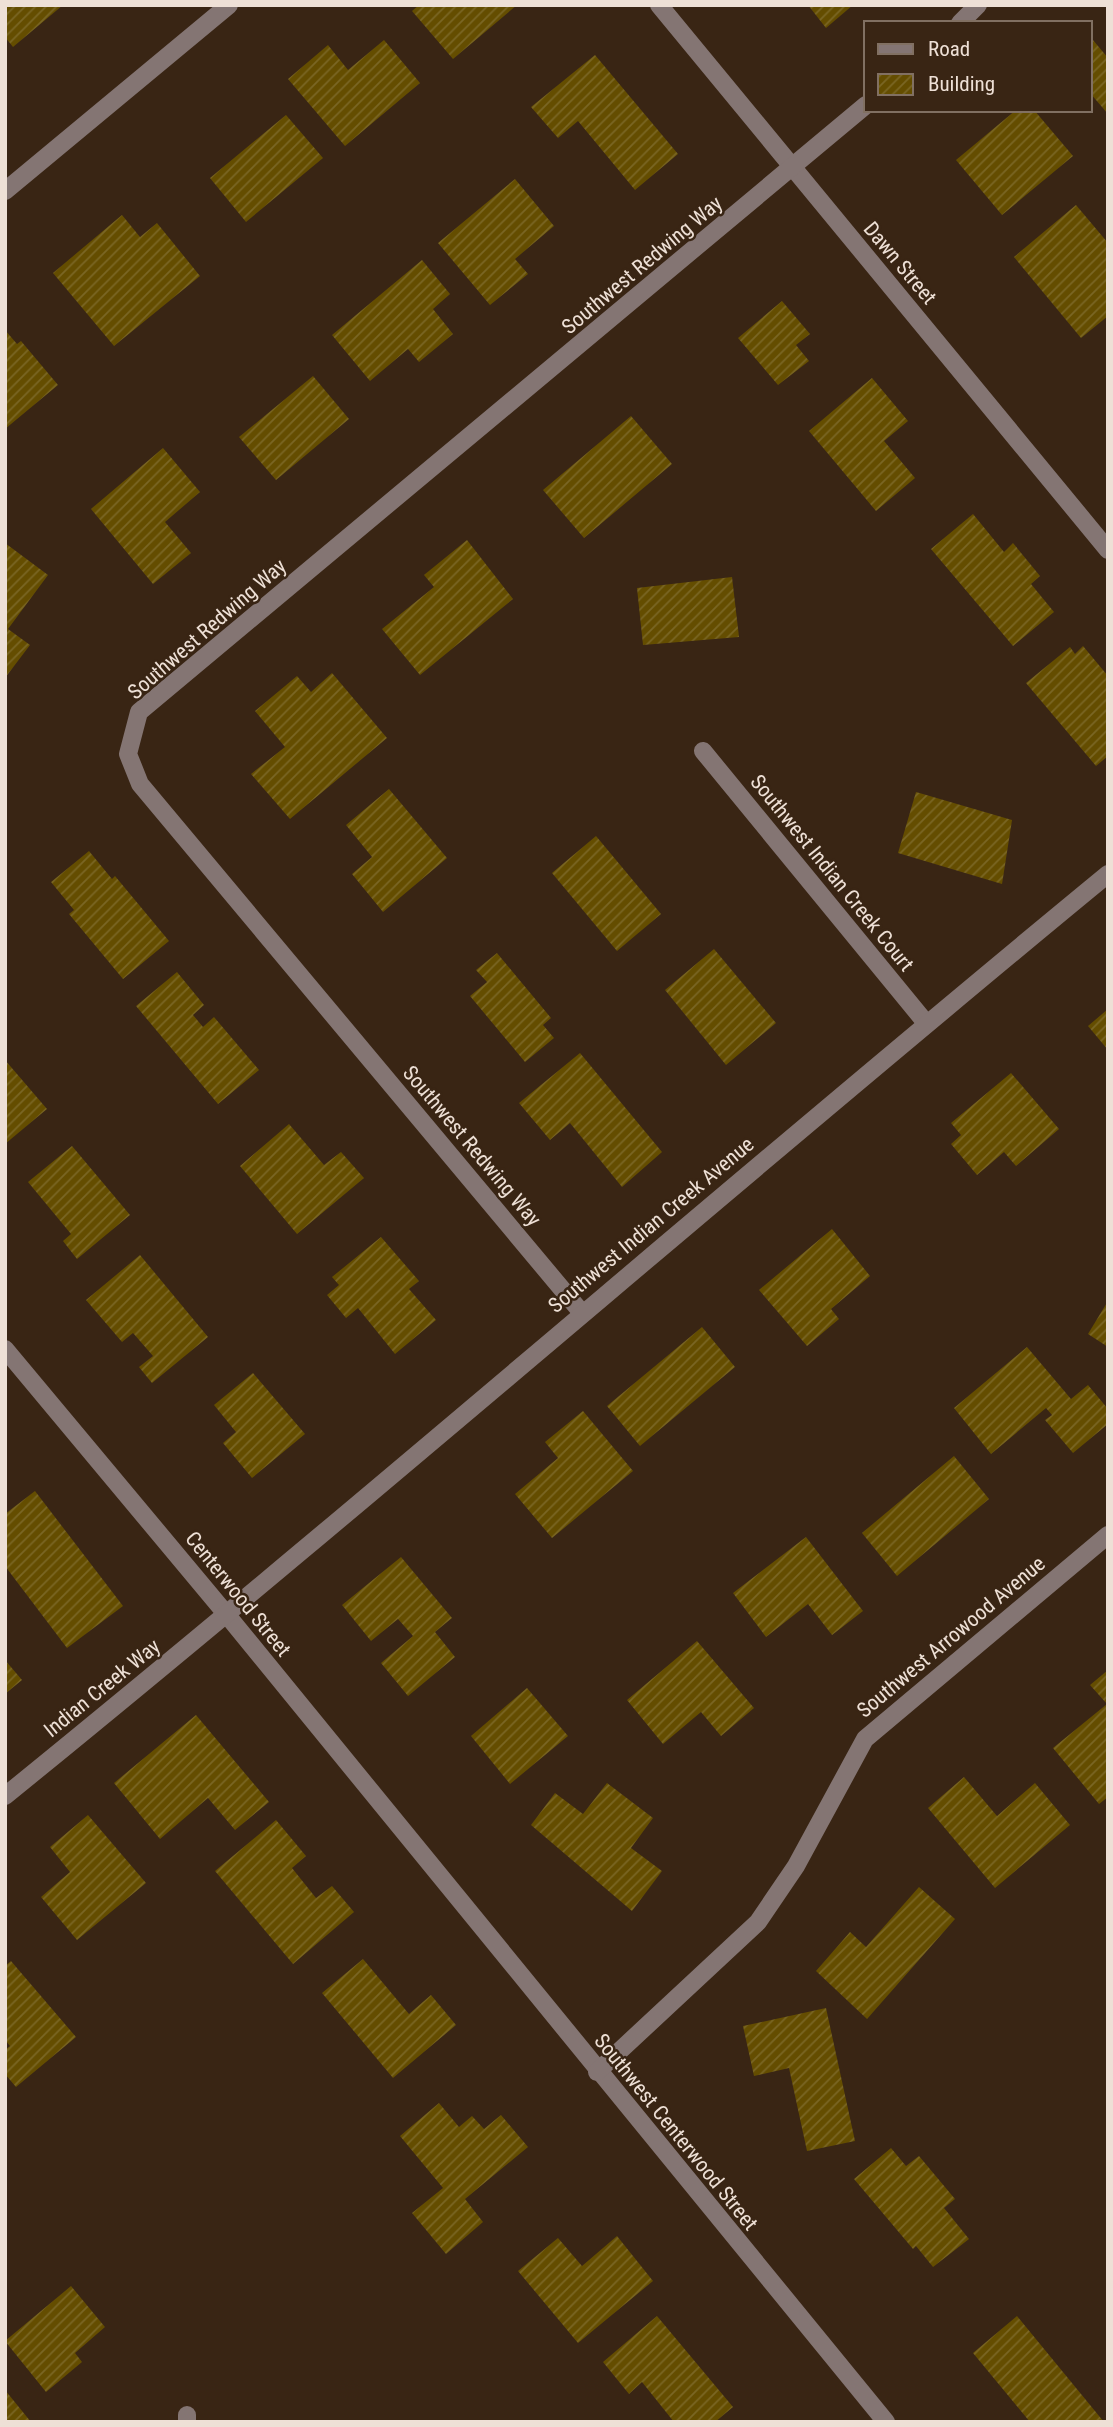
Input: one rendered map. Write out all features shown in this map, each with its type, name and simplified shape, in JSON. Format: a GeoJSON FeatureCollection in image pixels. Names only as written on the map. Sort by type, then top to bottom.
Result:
{"type":"FeatureCollection","features":[{"type":"Feature","properties":{"kind":"street"},"geometry":{"type":"LineString","coordinates":[[5,191],[229,5]]}},
{"type":"Feature","properties":{"kind":"street","name":"Dawn Street"},"geometry":{"type":"LineString","coordinates":[[659,5],[1108,550]]}},
{"type":"Feature","properties":{"kind":"street"},"geometry":{"type":"LineString","coordinates":[[962,21],[978,5]]}},
{"type":"Feature","properties":{"kind":"street","name":"Southwest Redwing Way"},"geometry":{"type":"LineString","coordinates":[[582,1313],[140,784],[128,754],[139,712],[793,169],[864,107]]}},
{"type":"Feature","properties":{"kind":"street","name":"Southwest Indian Creek Court"},"geometry":{"type":"LineString","coordinates":[[703,751],[926,1023]]}},
{"type":"Feature","properties":{"kind":"street","name":"Southwest Indian Creek Avenue"},"geometry":{"type":"LineString","coordinates":[[227,1615],[926,1023],[1108,874]]}},
{"type":"Feature","properties":{"kind":"street","name":"Centerwood Street"},"geometry":{"type":"LineString","coordinates":[[5,1349],[227,1615],[433,1870]]}},
{"type":"Feature","properties":{"kind":"street","name":"Southwest Arrowood Avenue"},"geometry":{"type":"LineString","coordinates":[[597,2072],[758,1922],[796,1866],[866,1739],[1108,1535]]}},
{"type":"Feature","properties":{"kind":"street","name":"Indian Creek Way"},"geometry":{"type":"LineString","coordinates":[[5,1796],[227,1615]]}},
{"type":"Feature","properties":{"kind":"street","name":"Southwest Centerwood Street"},"geometry":{"type":"LineString","coordinates":[[433,1870],[886,2422]]}},
{"type":"Feature","properties":{"kind":"building"},"geometry":{"type":"Polygon","coordinates":[[[5,5],[63,5],[13,47],[5,37],[5,5]]]}},
{"type":"Feature","properties":{"kind":"building"},"geometry":{"type":"Polygon","coordinates":[[[419,5],[517,5],[453,59],[412,11],[419,5]]]}},
{"type":"Feature","properties":{"kind":"building"},"geometry":{"type":"Polygon","coordinates":[[[808,5],[853,5],[826,28],[808,5]]]}},
{"type":"Feature","properties":{"kind":"building"},"geometry":{"type":"Polygon","coordinates":[[[384,40],[420,83],[345,146],[288,79],[328,45],[348,70],[384,40]]]}},
{"type":"Feature","properties":{"kind":"building"},"geometry":{"type":"Polygon","coordinates":[[[1093,40],[1108,58],[1108,114],[1092,95],[1093,40]]]}},
{"type":"Feature","properties":{"kind":"building"},"geometry":{"type":"Polygon","coordinates":[[[595,55],[678,154],[635,190],[578,121],[558,138],[531,107],[595,55]]]}},
{"type":"Feature","properties":{"kind":"building"},"geometry":{"type":"Polygon","coordinates":[[[1014,112],[1036,112],[1073,156],[1002,215],[956,160],[1014,112]]]}},
{"type":"Feature","properties":{"kind":"building"},"geometry":{"type":"Polygon","coordinates":[[[286,115],[323,158],[246,222],[210,178],[286,115]]]}},
{"type":"Feature","properties":{"kind":"building"},"geometry":{"type":"Polygon","coordinates":[[[515,179],[554,226],[515,259],[528,274],[490,305],[438,243],[515,179]]]}},
{"type":"Feature","properties":{"kind":"building"},"geometry":{"type":"Polygon","coordinates":[[[1076,205],[1108,243],[1108,316],[1081,338],[1014,257],[1076,205]]]}},
{"type":"Feature","properties":{"kind":"building"},"geometry":{"type":"Polygon","coordinates":[[[122,215],[140,237],[157,223],[200,276],[114,346],[53,273],[122,215]]]}},
{"type":"Feature","properties":{"kind":"building"},"geometry":{"type":"Polygon","coordinates":[[[422,260],[450,294],[433,309],[453,334],[419,362],[408,349],[370,381],[332,335],[422,260]]]}},
{"type":"Feature","properties":{"kind":"building"},"geometry":{"type":"Polygon","coordinates":[[[782,301],[810,334],[796,345],[809,361],[778,385],[738,338],[782,301]]]}},
{"type":"Feature","properties":{"kind":"building"},"geometry":{"type":"Polygon","coordinates":[[[5,330],[17,344],[21,341],[58,385],[5,429],[5,330]]]}},
{"type":"Feature","properties":{"kind":"building"},"geometry":{"type":"Polygon","coordinates":[[[313,376],[349,419],[276,480],[239,437],[313,376]]]}},
{"type":"Feature","properties":{"kind":"building"},"geometry":{"type":"Polygon","coordinates":[[[872,378],[908,421],[884,441],[915,478],[876,511],[809,431],[872,378]]]}},
{"type":"Feature","properties":{"kind":"building"},"geometry":{"type":"Polygon","coordinates":[[[631,416],[672,464],[584,538],[543,490],[631,416]]]}},
{"type":"Feature","properties":{"kind":"building"},"geometry":{"type":"Polygon","coordinates":[[[163,448],[200,492],[165,522],[191,553],[153,584],[91,509],[163,448]]]}},
{"type":"Feature","properties":{"kind":"building"},"geometry":{"type":"Polygon","coordinates":[[[973,514],[1004,552],[1013,543],[1040,576],[1031,584],[1054,612],[1013,646],[931,549],[973,514]]]}},
{"type":"Feature","properties":{"kind":"building"},"geometry":{"type":"Polygon","coordinates":[[[467,540],[513,599],[420,675],[382,629],[434,587],[424,575],[467,540]]]}},
{"type":"Feature","properties":{"kind":"building"},"geometry":{"type":"Polygon","coordinates":[[[5,543],[48,575],[8,629],[30,645],[5,678],[5,543]]]}},
{"type":"Feature","properties":{"kind":"building"},"geometry":{"type":"Polygon","coordinates":[[[732,577],[739,637],[643,645],[637,588],[732,577]]]}},
{"type":"Feature","properties":{"kind":"building"},"geometry":{"type":"Polygon","coordinates":[[[1083,646],[1108,676],[1108,756],[1096,766],[1026,683],[1070,647],[1075,654],[1083,646]]]}},
{"type":"Feature","properties":{"kind":"building"},"geometry":{"type":"Polygon","coordinates":[[[332,673],[387,738],[290,819],[251,774],[285,747],[255,711],[297,676],[311,692],[332,673]]]}},
{"type":"Feature","properties":{"kind":"building"},"geometry":{"type":"Polygon","coordinates":[[[389,789],[447,858],[383,912],[352,874],[372,857],[346,825],[389,789]]]}},
{"type":"Feature","properties":{"kind":"building"},"geometry":{"type":"Polygon","coordinates":[[[916,792],[1012,820],[1002,884],[898,853],[916,792]]]}},
{"type":"Feature","properties":{"kind":"building"},"geometry":{"type":"Polygon","coordinates":[[[596,836],[661,914],[617,951],[552,873],[596,836]]]}},
{"type":"Feature","properties":{"kind":"building"},"geometry":{"type":"Polygon","coordinates":[[[89,851],[112,879],[115,876],[169,941],[123,979],[69,914],[74,910],[51,882],[89,851]]]}},
{"type":"Feature","properties":{"kind":"building"},"geometry":{"type":"Polygon","coordinates":[[[714,949],[776,1023],[726,1065],[665,990],[714,949]]]}},
{"type":"Feature","properties":{"kind":"building"},"geometry":{"type":"Polygon","coordinates":[[[497,953],[551,1018],[543,1025],[554,1038],[525,1062],[470,996],[487,982],[476,970],[497,953]]]}},
{"type":"Feature","properties":{"kind":"building"},"geometry":{"type":"Polygon","coordinates":[[[177,972],[204,1005],[193,1015],[203,1027],[214,1017],[259,1070],[218,1104],[136,1006],[177,972]]]}},
{"type":"Feature","properties":{"kind":"building"},"geometry":{"type":"Polygon","coordinates":[[[1108,1009],[1108,1050],[1088,1026],[1108,1009]]]}},
{"type":"Feature","properties":{"kind":"building"},"geometry":{"type":"Polygon","coordinates":[[[580,1053],[662,1152],[622,1187],[570,1123],[550,1140],[519,1103],[580,1053]]]}},
{"type":"Feature","properties":{"kind":"building"},"geometry":{"type":"Polygon","coordinates":[[[5,1060],[47,1109],[5,1144],[5,1060]]]}},
{"type":"Feature","properties":{"kind":"building"},"geometry":{"type":"Polygon","coordinates":[[[1011,1073],[1059,1129],[1016,1166],[1004,1152],[977,1175],[951,1144],[961,1135],[951,1123],[1011,1073]]]}},
{"type":"Feature","properties":{"kind":"building"},"geometry":{"type":"Polygon","coordinates":[[[289,1124],[324,1165],[341,1152],[364,1178],[297,1234],[240,1166],[289,1124]]]}},
{"type":"Feature","properties":{"kind":"building"},"geometry":{"type":"Polygon","coordinates":[[[72,1146],[130,1215],[77,1259],[63,1241],[71,1234],[28,1182],[72,1146]]]}},
{"type":"Feature","properties":{"kind":"building"},"geometry":{"type":"Polygon","coordinates":[[[832,1229],[870,1276],[831,1309],[839,1319],[807,1346],[759,1290],[832,1229]]]}},
{"type":"Feature","properties":{"kind":"building"},"geometry":{"type":"Polygon","coordinates":[[[381,1237],[419,1281],[409,1289],[436,1320],[395,1354],[358,1308],[346,1318],[327,1295],[339,1285],[332,1277],[381,1237]]]}},
{"type":"Feature","properties":{"kind":"building"},"geometry":{"type":"Polygon","coordinates":[[[140,1255],[208,1337],[152,1383],[139,1367],[153,1356],[133,1333],[122,1342],[86,1300],[140,1255]]]}},
{"type":"Feature","properties":{"kind":"building"},"geometry":{"type":"Polygon","coordinates":[[[1108,1301],[1108,1347],[1088,1334],[1108,1301]]]}},
{"type":"Feature","properties":{"kind":"building"},"geometry":{"type":"Polygon","coordinates":[[[702,1327],[735,1367],[640,1446],[607,1406],[702,1327]]]}},
{"type":"Feature","properties":{"kind":"building"},"geometry":{"type":"Polygon","coordinates":[[[1027,1347],[1071,1399],[1088,1385],[1108,1409],[1108,1424],[1073,1453],[1045,1420],[1052,1415],[1046,1408],[991,1454],[954,1408],[1027,1347]]]}},
{"type":"Feature","properties":{"kind":"building"},"geometry":{"type":"Polygon","coordinates":[[[253,1373],[305,1434],[252,1478],[223,1443],[236,1432],[214,1405],[253,1373]]]}},
{"type":"Feature","properties":{"kind":"building"},"geometry":{"type":"Polygon","coordinates":[[[583,1411],[633,1471],[552,1538],[515,1494],[558,1458],[545,1442],[583,1411]]]}},
{"type":"Feature","properties":{"kind":"building"},"geometry":{"type":"Polygon","coordinates":[[[954,1456],[989,1499],[897,1576],[862,1533],[954,1456]]]}},
{"type":"Feature","properties":{"kind":"building"},"geometry":{"type":"Polygon","coordinates":[[[35,1491],[123,1606],[67,1648],[5,1566],[5,1514],[35,1491]]]}},
{"type":"Feature","properties":{"kind":"building"},"geometry":{"type":"Polygon","coordinates":[[[806,1537],[863,1611],[832,1635],[808,1604],[766,1637],[733,1593],[806,1537]]]}},
{"type":"Feature","properties":{"kind":"building"},"geometry":{"type":"Polygon","coordinates":[[[401,1557],[452,1618],[435,1632],[455,1657],[408,1696],[381,1663],[413,1636],[398,1619],[371,1641],[342,1605],[401,1557]]]}},
{"type":"Feature","properties":{"kind":"building"},"geometry":{"type":"Polygon","coordinates":[[[697,1641],[754,1708],[721,1736],[701,1712],[663,1744],[627,1700],[697,1641]]]}},
{"type":"Feature","properties":{"kind":"building"},"geometry":{"type":"Polygon","coordinates":[[[5,1660],[22,1680],[5,1694],[5,1660]]]}},
{"type":"Feature","properties":{"kind":"building"},"geometry":{"type":"Polygon","coordinates":[[[1108,1670],[1108,1797],[1099,1804],[1053,1748],[1107,1704],[1090,1685],[1108,1670]]]}},
{"type":"Feature","properties":{"kind":"building"},"geometry":{"type":"Polygon","coordinates":[[[527,1688],[568,1736],[510,1784],[471,1736],[527,1688]]]}},
{"type":"Feature","properties":{"kind":"building"},"geometry":{"type":"Polygon","coordinates":[[[196,1715],[269,1802],[235,1830],[208,1798],[160,1839],[114,1783],[196,1715]]]}},
{"type":"Feature","properties":{"kind":"building"},"geometry":{"type":"Polygon","coordinates":[[[964,1777],[997,1816],[1035,1783],[1070,1825],[995,1888],[928,1808],[964,1777]]]}},
{"type":"Feature","properties":{"kind":"building"},"geometry":{"type":"Polygon","coordinates":[[[607,1783],[653,1818],[631,1848],[662,1871],[632,1911],[531,1825],[555,1793],[583,1814],[607,1783]]]}},
{"type":"Feature","properties":{"kind":"building"},"geometry":{"type":"Polygon","coordinates":[[[88,1815],[146,1883],[77,1940],[41,1897],[70,1872],[50,1847],[88,1815]]]}},
{"type":"Feature","properties":{"kind":"building"},"geometry":{"type":"Polygon","coordinates":[[[276,1820],[306,1856],[292,1868],[316,1898],[332,1886],[354,1912],[293,1964],[215,1871],[276,1820]]]}},
{"type":"Feature","properties":{"kind":"building"},"geometry":{"type":"Polygon","coordinates":[[[919,1887],[955,1919],[867,2019],[816,1971],[850,1932],[866,1947],[919,1887]]]}},
{"type":"Feature","properties":{"kind":"building"},"geometry":{"type":"Polygon","coordinates":[[[363,1959],[409,2014],[431,1995],[456,2025],[393,2078],[322,1993],[363,1959]]]}},
{"type":"Feature","properties":{"kind":"building"},"geometry":{"type":"Polygon","coordinates":[[[11,1961],[76,2037],[16,2087],[5,2074],[5,2050],[10,2046],[5,2040],[5,1966],[11,1961]]]}},
{"type":"Feature","properties":{"kind":"building"},"geometry":{"type":"Polygon","coordinates":[[[826,2008],[855,2141],[807,2151],[789,2068],[754,2076],[743,2026],[826,2008]]]}},
{"type":"Feature","properties":{"kind":"building"},"geometry":{"type":"Polygon","coordinates":[[[439,2103],[459,2127],[472,2116],[484,2129],[501,2115],[528,2147],[465,2199],[483,2222],[446,2254],[412,2213],[443,2188],[400,2136],[439,2103]]]}},
{"type":"Feature","properties":{"kind":"building"},"geometry":{"type":"Polygon","coordinates":[[[891,2148],[906,2166],[919,2156],[955,2199],[944,2208],[969,2239],[933,2267],[916,2246],[913,2249],[854,2179],[891,2148]]]}},
{"type":"Feature","properties":{"kind":"building"},"geometry":{"type":"Polygon","coordinates":[[[617,2236],[653,2281],[578,2343],[518,2271],[558,2238],[582,2266],[617,2236]]]}},
{"type":"Feature","properties":{"kind":"building"},"geometry":{"type":"Polygon","coordinates":[[[71,2286],[105,2327],[75,2353],[82,2362],[46,2392],[5,2341],[71,2286]]]}},
{"type":"Feature","properties":{"kind":"building"},"geometry":{"type":"Polygon","coordinates":[[[657,2316],[733,2407],[715,2422],[674,2422],[642,2382],[629,2394],[603,2362],[657,2316]]]}},
{"type":"Feature","properties":{"kind":"building"},"geometry":{"type":"Polygon","coordinates":[[[1017,2316],[1104,2422],[1030,2422],[973,2353],[1017,2316]]]}},
{"type":"Feature","properties":{"kind":"building"},"geometry":{"type":"Polygon","coordinates":[[[5,2390],[31,2422],[5,2422],[5,2390]]]}}]}
